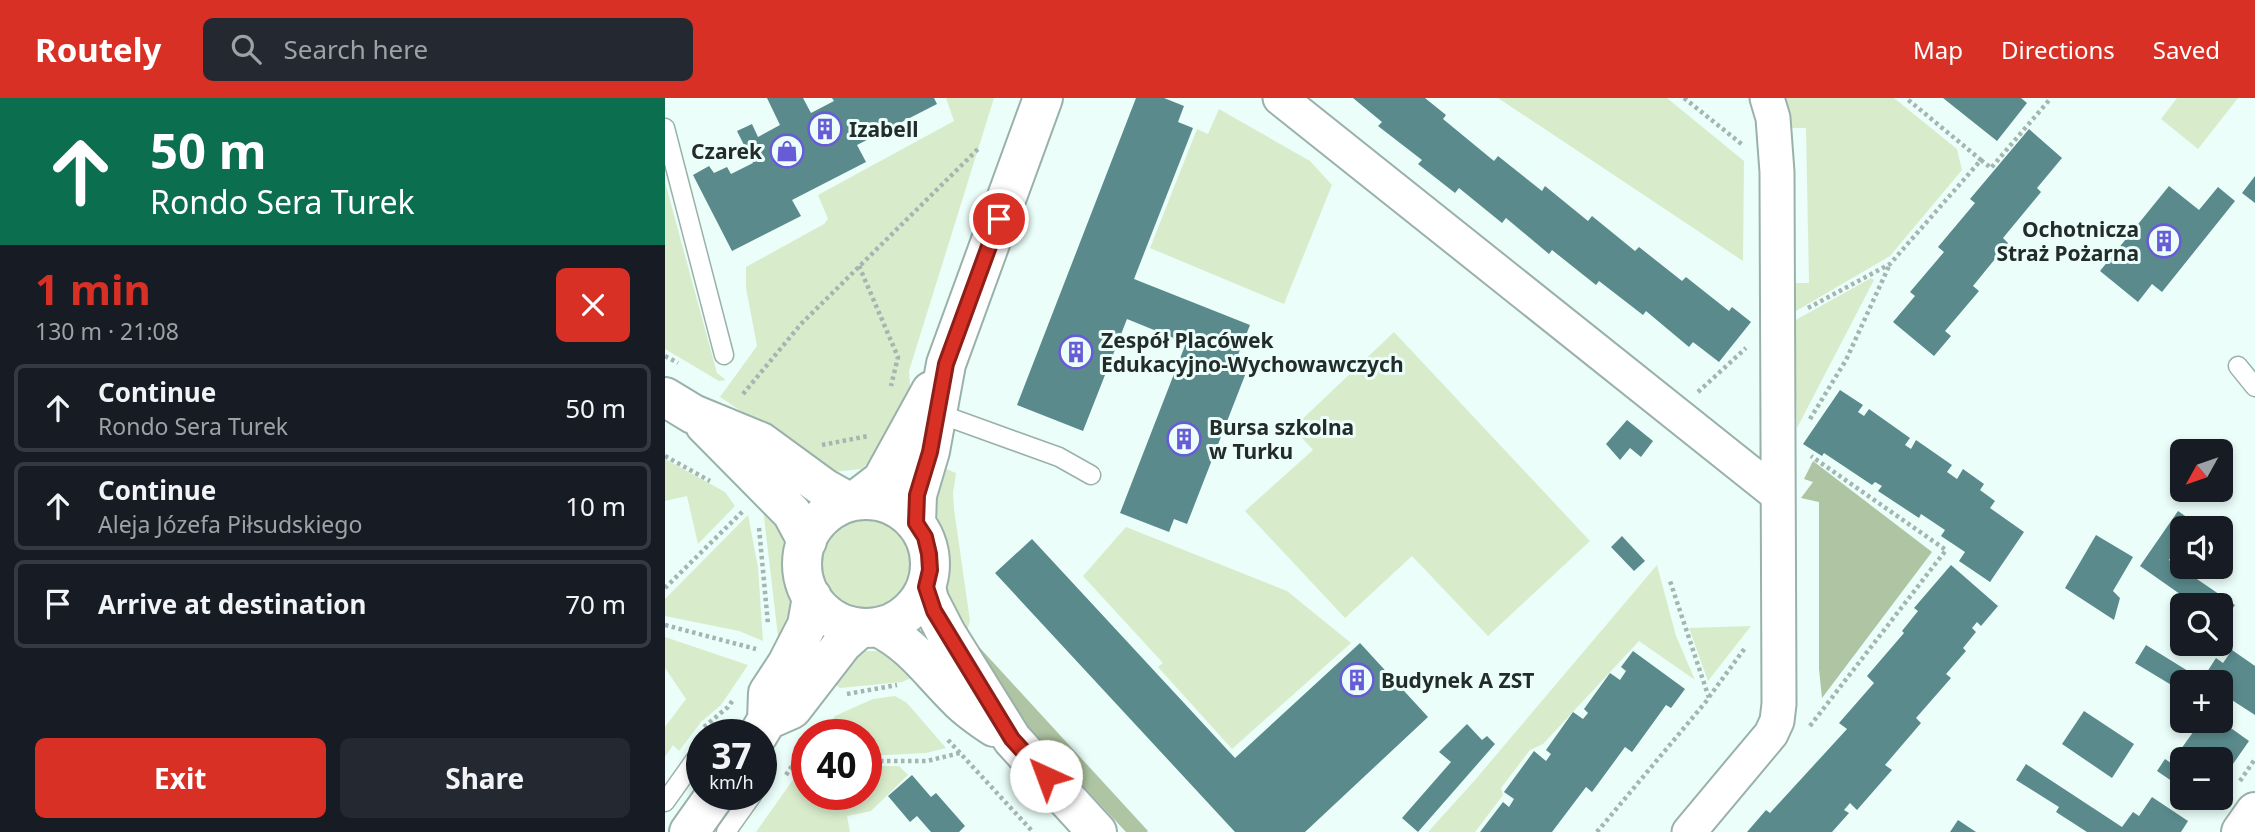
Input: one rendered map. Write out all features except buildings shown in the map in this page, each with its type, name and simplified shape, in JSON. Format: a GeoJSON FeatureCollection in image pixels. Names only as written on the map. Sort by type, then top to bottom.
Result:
{"type":"FeatureCollection","features":[{"type":"Feature","properties":{"kind":"street"},"geometry":{"type":"LineString","coordinates":[[1012,739],[959,701],[915,653],[895,636],[832,618],[812,597],[803,570],[807,541],[813,528],[835,508],[853,501],[882,480],[946,364],[1043,98]]}},
{"type":"Feature","properties":{"kind":"street"},"geometry":{"type":"LineString","coordinates":[[1280,98],[1778,495]]}},
{"type":"Feature","properties":{"kind":"street"},"geometry":{"type":"LineString","coordinates":[[1689,832],[1763,745],[1777,721],[1779,704],[1777,172],[1773,118],[1767,98]]}},
{"type":"Feature","properties":{"kind":"street"},"geometry":{"type":"LineString","coordinates":[[916,523],[917,495],[930,452],[946,364]]}},
{"type":"Feature","properties":{"kind":"street"},"geometry":{"type":"LineString","coordinates":[[679,405],[761,442],[824,488],[853,501],[873,500],[904,512],[916,523],[925,537],[930,570],[926,587],[918,601],[907,613],[893,622],[868,627],[843,643],[792,709],[777,719]]}},
{"type":"Feature","properties":{"kind":"street"},"geometry":{"type":"LineString","coordinates":[[679,405],[792,513],[807,541]]}},
{"type":"Feature","properties":{"kind":"street"},"geometry":{"type":"LineString","coordinates":[[926,587],[929,600],[946,633],[1012,739],[1097,832]]}},
{"type":"Feature","properties":{"kind":"street"},"geometry":{"type":"LineString","coordinates":[[762,719],[768,693],[807,625],[812,597]]}},
{"type":"Feature","properties":{"kind":"street"},"geometry":{"type":"LineString","coordinates":[[689,832],[705,810]]}},
{"type":"Feature","properties":{"kind":"street"},"geometry":{"type":"LineString","coordinates":[[2241,832],[2255,812]]}},
{"type":"Feature","properties":{"kind":"lane"},"geometry":{"type":"LineString","coordinates":[[665,128],[724,355]]}},
{"type":"Feature","properties":{"kind":"lane"},"geometry":{"type":"LineString","coordinates":[[2238,366],[2255,387]]}},
{"type":"Feature","properties":{"kind":"lane"},"geometry":{"type":"LineString","coordinates":[[937,413],[1059,457],[1091,475]]}},
{"type":"Feature","properties":{"kind":"lane"},"geometry":{"type":"LineString","coordinates":[[665,802],[686,766]]}},
{"type":"Feature","properties":{"kind":"lane"},"geometry":{"type":"LineString","coordinates":[[726,832],[742,810]]}},
{"type":"Feature","properties":{"kind":"path"},"geometry":{"type":"LineString","coordinates":[[1684,98],[1749,149]]}},
{"type":"Feature","properties":{"kind":"path"},"geometry":{"type":"LineString","coordinates":[[1906,98],[1991,168],[2051,98]]}},
{"type":"Feature","properties":{"kind":"path"},"geometry":{"type":"LineString","coordinates":[[754,402],[743,394],[801,324],[978,149]]}},
{"type":"Feature","properties":{"kind":"path"},"geometry":{"type":"LineString","coordinates":[[1804,429],[1846,360],[1890,264],[1981,160]]}},
{"type":"Feature","properties":{"kind":"path"},"geometry":{"type":"LineString","coordinates":[[1807,309],[1890,264]]}},
{"type":"Feature","properties":{"kind":"path"},"geometry":{"type":"LineString","coordinates":[[859,266],[898,357],[889,396]]}},
{"type":"Feature","properties":{"kind":"path"},"geometry":{"type":"LineString","coordinates":[[820,445],[880,434]]}},
{"type":"Feature","properties":{"kind":"path"},"geometry":{"type":"LineString","coordinates":[[1807,730],[1946,550],[1809,455]]}},
{"type":"Feature","properties":{"kind":"path"},"geometry":{"type":"LineString","coordinates":[[665,456],[712,482]]}},
{"type":"Feature","properties":{"kind":"path"},"geometry":{"type":"LineString","coordinates":[[665,588],[751,503]]}},
{"type":"Feature","properties":{"kind":"path"},"geometry":{"type":"LineString","coordinates":[[758,519],[768,625]]}},
{"type":"Feature","properties":{"kind":"path"},"geometry":{"type":"LineString","coordinates":[[1670,581],[1709,698]]}},
{"type":"Feature","properties":{"kind":"path"},"geometry":{"type":"LineString","coordinates":[[665,625],[762,651]]}},
{"type":"Feature","properties":{"kind":"path"},"geometry":{"type":"LineString","coordinates":[[1597,832],[1709,698],[1752,639]]}},
{"type":"Feature","properties":{"kind":"path"},"geometry":{"type":"LineString","coordinates":[[838,695],[897,685]]}},
{"type":"Feature","properties":{"kind":"path"},"geometry":{"type":"LineString","coordinates":[[718,719],[736,696]]}},
{"type":"Feature","properties":{"kind":"path"},"geometry":{"type":"LineString","coordinates":[[942,734],[1033,832]]}},
{"type":"Feature","properties":{"kind":"path"},"geometry":{"type":"LineString","coordinates":[[882,761],[927,761],[960,752]]}},
{"type":"Feature","properties":{"kind":"green space"},"geometry":{"type":"Polygon","coordinates":[[[946,98],[994,98],[909,371],[910,387],[875,458],[861,469],[832,472],[720,397],[757,346],[746,288],[746,267],[824,224],[828,219],[818,195],[954,121],[946,98]]]}},
{"type":"Feature","properties":{"kind":"green space"},"geometry":{"type":"Polygon","coordinates":[[[1498,98],[1667,98],[1744,161],[1743,261],[1498,98]]]}},
{"type":"Feature","properties":{"kind":"green space"},"geometry":{"type":"Polygon","coordinates":[[[1894,98],[1957,149],[1962,170],[1890,256],[1796,311],[1793,283],[1809,283],[1806,128],[1787,128],[1783,100],[1894,98]]]}},
{"type":"Feature","properties":{"kind":"green space"},"geometry":{"type":"Polygon","coordinates":[[[2177,98],[2238,98],[2198,149],[2161,119],[2177,98]]]}},
{"type":"Feature","properties":{"kind":"green space"},"geometry":{"type":"Polygon","coordinates":[[[1219,109],[1310,161],[1332,185],[1284,304],[1150,248],[1197,129],[1208,134],[1219,109]]]}},
{"type":"Feature","properties":{"kind":"green space"},"geometry":{"type":"Polygon","coordinates":[[[665,182],[717,373],[726,380],[719,381],[665,349],[665,182]]]}},
{"type":"Feature","properties":{"kind":"green space"},"geometry":{"type":"Polygon","coordinates":[[[1871,278],[1874,280],[1797,428],[1794,321],[1871,278]]]}},
{"type":"Feature","properties":{"kind":"green space"},"geometry":{"type":"Polygon","coordinates":[[[1394,332],[1590,541],[1488,636],[1412,556],[1345,618],[1245,511],[1313,450],[1293,428],[1394,332]]]}},
{"type":"Feature","properties":{"kind":"green space"},"geometry":{"type":"Polygon","coordinates":[[[665,459],[725,492],[735,506],[698,544],[687,496],[665,501],[665,459]]]}},
{"type":"Feature","properties":{"kind":"green space"},"geometry":{"type":"Polygon","coordinates":[[[1813,461],[1932,552],[1822,698],[1819,669],[1819,502],[1801,498],[1813,482],[1804,479],[1813,461]]]}},
{"type":"Feature","properties":{"kind":"green space"},"geometry":{"type":"Polygon","coordinates":[[[934,464],[956,473],[954,509],[970,621],[966,634],[945,599],[950,556],[934,510],[934,464]]]}},
{"type":"Feature","properties":{"kind":"green space"},"geometry":{"type":"Polygon","coordinates":[[[762,500],[784,531],[783,574],[793,607],[779,645],[762,500]]]}},
{"type":"Feature","properties":{"kind":"green space"},"geometry":{"type":"Polygon","coordinates":[[[748,515],[758,567],[763,641],[739,631],[665,616],[665,599],[748,515]]]}},
{"type":"Feature","properties":{"kind":"green space"},"geometry":{"type":"Polygon","coordinates":[[[867,520],[884,523],[899,533],[909,548],[912,565],[909,582],[899,597],[884,607],[867,610],[850,607],[835,597],[825,582],[822,565],[825,548],[835,533],[850,523],[867,520]]]}},
{"type":"Feature","properties":{"kind":"green space"},"geometry":{"type":"Polygon","coordinates":[[[1126,527],[1287,591],[1351,643],[1232,749],[1158,667],[1163,663],[1083,576],[1126,527]]]}},
{"type":"Feature","properties":{"kind":"green space"},"geometry":{"type":"Polygon","coordinates":[[[1657,565],[1676,636],[1695,680],[1639,641],[1543,744],[1530,750],[1501,788],[1503,795],[1475,832],[1428,832],[1475,780],[1657,565]]]}},
{"type":"Feature","properties":{"kind":"green space"},"geometry":{"type":"Polygon","coordinates":[[[1751,626],[1708,681],[1689,628],[1751,626]]]}},
{"type":"Feature","properties":{"kind":"green space"},"geometry":{"type":"Polygon","coordinates":[[[665,637],[748,665],[721,705],[705,719],[686,719],[686,742],[679,751],[673,745],[665,757],[665,727],[686,699],[665,668],[665,637]]]}},
{"type":"Feature","properties":{"kind":"green space"},"geometry":{"type":"Polygon","coordinates":[[[980,648],[1147,832],[1126,832],[1014,712],[971,656],[980,648]]]}},
{"type":"Feature","properties":{"kind":"green space"},"geometry":{"type":"Polygon","coordinates":[[[865,651],[882,651],[918,675],[902,682],[840,688],[827,678],[851,655],[865,651]]]}},
{"type":"Feature","properties":{"kind":"green space"},"geometry":{"type":"Polygon","coordinates":[[[895,696],[907,703],[946,748],[926,753],[882,755],[882,719],[833,719],[873,699],[895,696]]]}},
{"type":"Feature","properties":{"kind":"green space"},"geometry":{"type":"Polygon","coordinates":[[[882,766],[899,766],[908,775],[882,800],[882,766]]]}},
{"type":"Feature","properties":{"kind":"green space"},"geometry":{"type":"Polygon","coordinates":[[[791,783],[791,810],[872,810],[847,816],[850,832],[756,832],[772,810],[777,810],[777,802],[791,783]]]}},
{"type":"Feature","properties":{"kind":"place","name":"Izabell"},"geometry":{"type":"Point","coordinates":[825,129]}},
{"type":"Feature","properties":{"kind":"place","name":"Czarek"},"geometry":{"type":"Point","coordinates":[787,151]}},
{"type":"Feature","properties":{"kind":"place","name":"Ochotnicza Straż Pożarna"},"geometry":{"type":"Point","coordinates":[2164,241]}},
{"type":"Feature","properties":{"kind":"place","name":"Zespół Placówek Edukacyjno-Wychowawczych"},"geometry":{"type":"Point","coordinates":[1076,352]}},
{"type":"Feature","properties":{"kind":"place","name":"Bursa szkolna w Turku"},"geometry":{"type":"Point","coordinates":[1184,439]}},
{"type":"Feature","properties":{"kind":"place","name":"Budynek A ZST"},"geometry":{"type":"Point","coordinates":[1357,680]}},
{"type":"Feature","properties":{"kind":"route"},"geometry":{"type":"LineString","coordinates":[[999,219],[946,364],[930,452],[917,495],[916,523],[925,537],[929,554],[930,570],[926,587],[934,611],[1012,739],[1046,776]]}}]}
